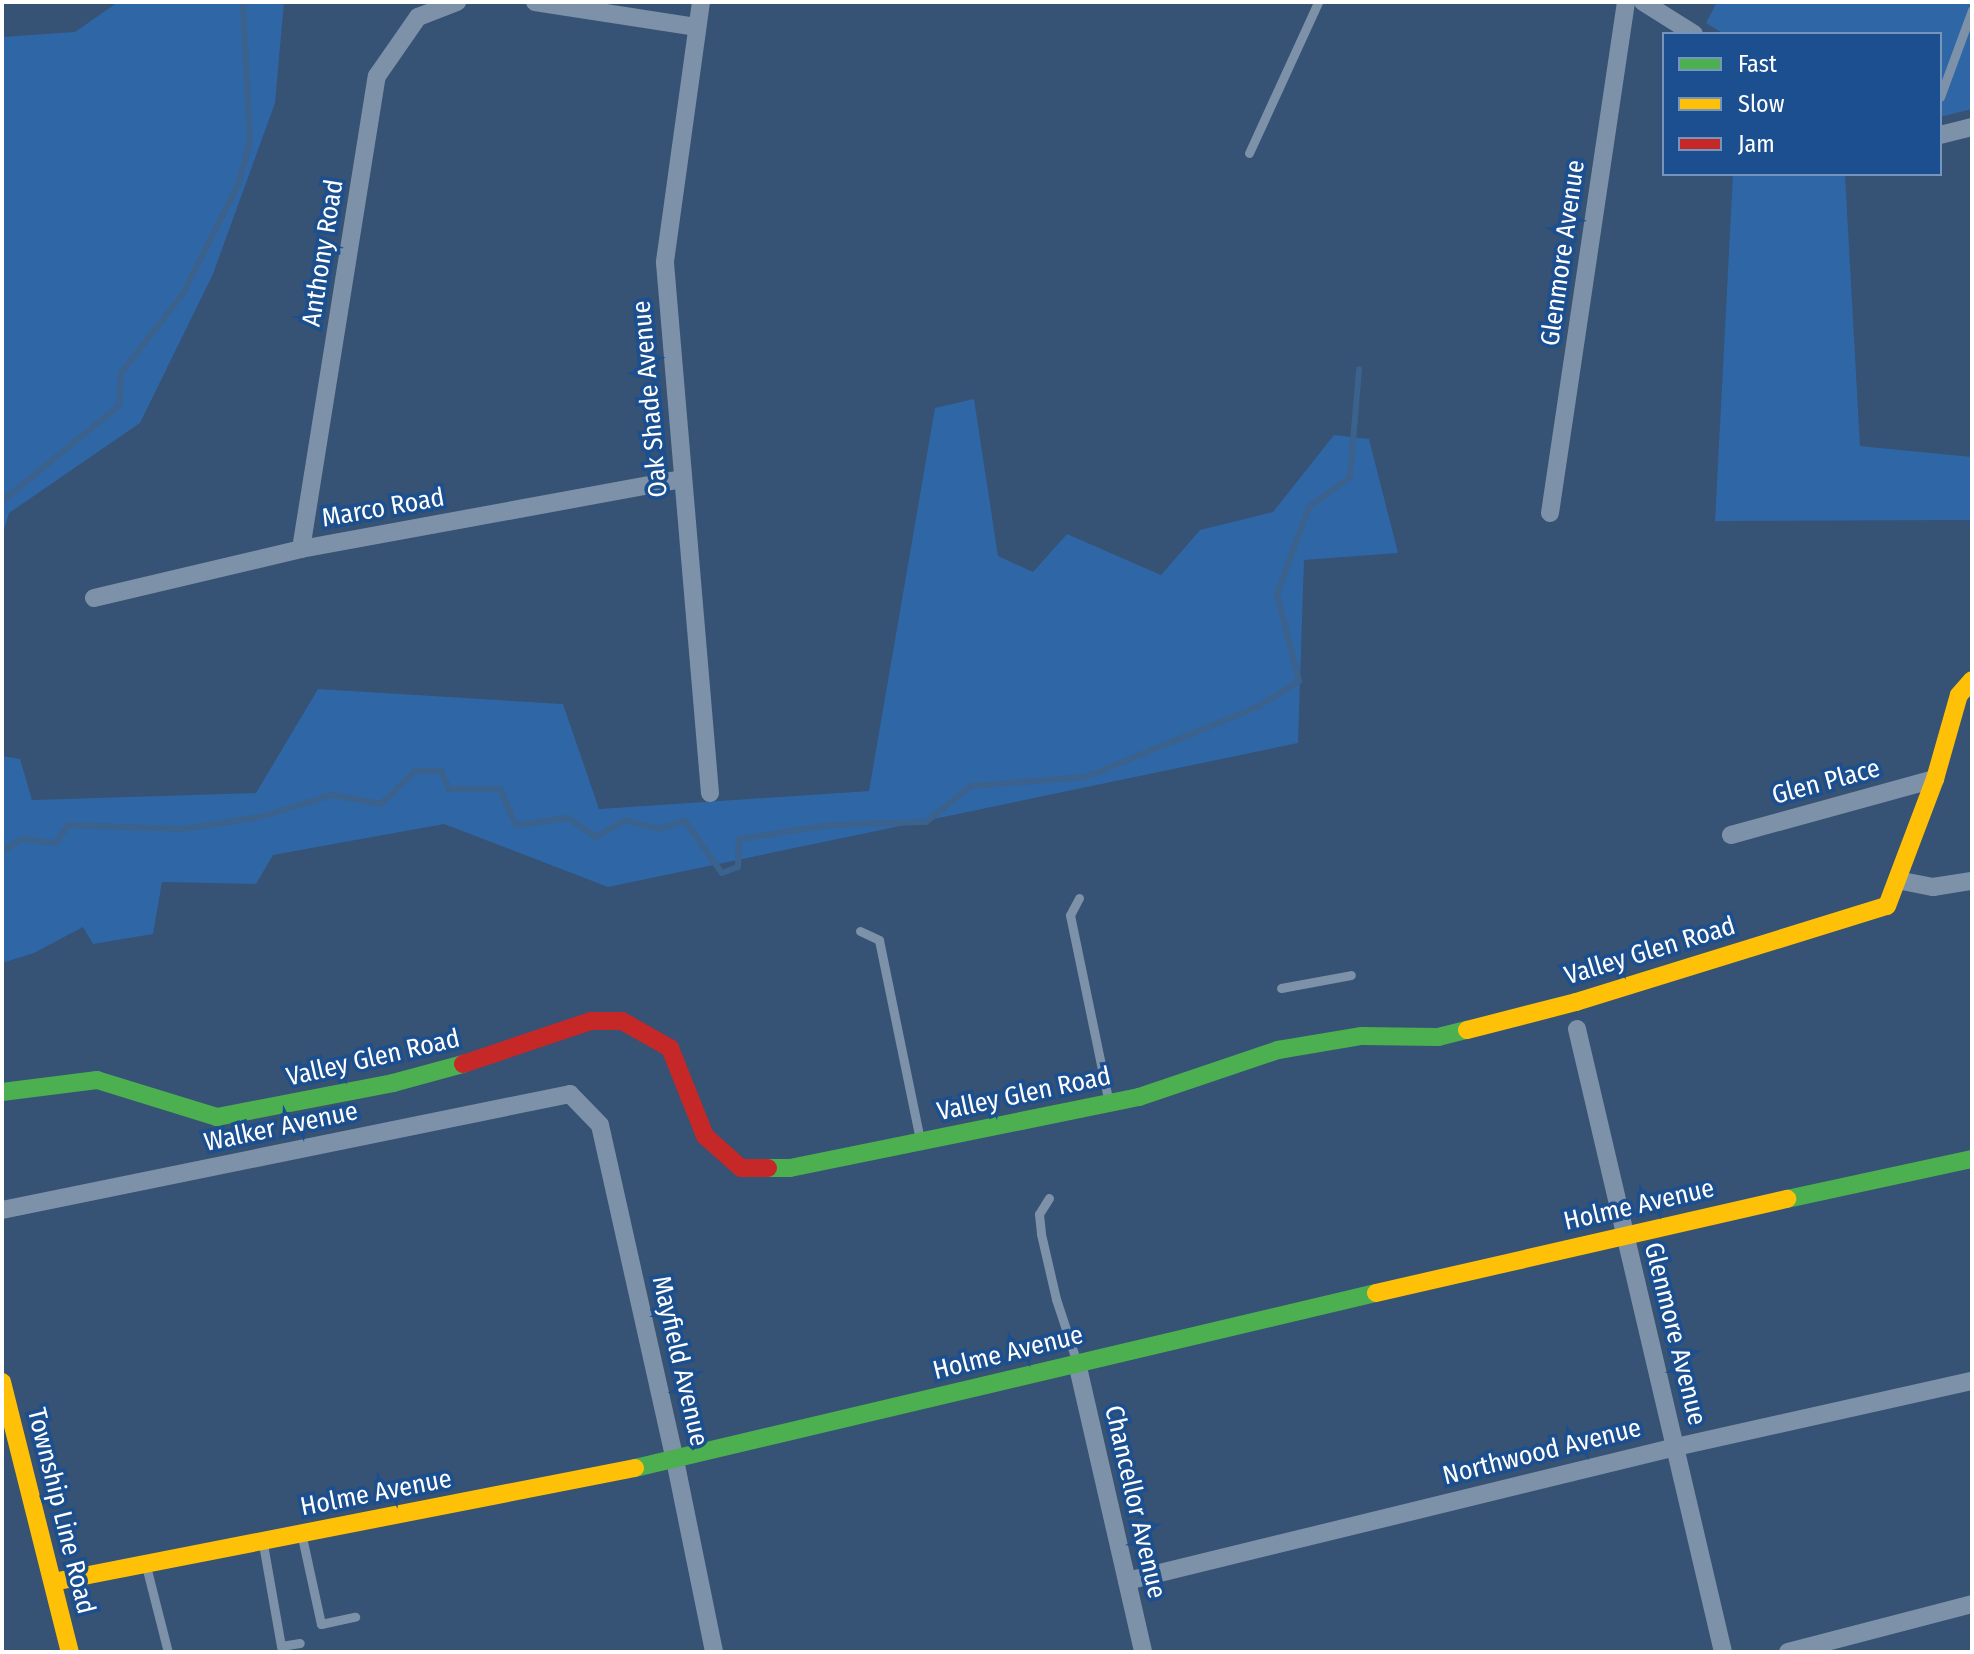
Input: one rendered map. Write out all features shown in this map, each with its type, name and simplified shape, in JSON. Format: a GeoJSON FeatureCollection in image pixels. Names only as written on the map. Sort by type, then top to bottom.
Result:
{"type":"FeatureCollection","features":[{"type":"Feature","properties":{"kind":"street","name":"Anthony Road"},"geometry":{"type":"LineString","coordinates":[[301,549],[377,76],[418,17],[457,2]]}},
{"type":"Feature","properties":{"kind":"street"},"geometry":{"type":"LineString","coordinates":[[535,2],[697,27]]}},
{"type":"Feature","properties":{"kind":"street","name":"Oak Shade Avenue"},"geometry":{"type":"LineString","coordinates":[[701,2],[665,263],[710,793]]}},
{"type":"Feature","properties":{"kind":"street","name":"Glenmore Avenue"},"geometry":{"type":"LineString","coordinates":[[1550,513],[1626,2]]}},
{"type":"Feature","properties":{"kind":"street"},"geometry":{"type":"LineString","coordinates":[[1643,2],[1691,32]]}},
{"type":"Feature","properties":{"kind":"street"},"geometry":{"type":"LineString","coordinates":[[1942,134],[1972,127]]}},
{"type":"Feature","properties":{"kind":"street","name":"Marco Road"},"geometry":{"type":"LineString","coordinates":[[94,598],[301,549],[683,479]]}},
{"type":"Feature","properties":{"kind":"street","name":"Valley Glen Road"},"geometry":{"type":"LineString","coordinates":[[2,1092],[97,1080],[217,1117],[393,1083],[476,1060],[591,1021],[622,1021],[670,1048],[705,1136],[741,1168],[790,1168],[1139,1097],[1278,1050],[1362,1036],[1438,1037],[1576,1002],[1887,906],[1935,779],[1959,695],[1972,680]]}},
{"type":"Feature","properties":{"kind":"street","name":"Glen Place"},"geometry":{"type":"LineString","coordinates":[[1731,835],[1935,779]]}},
{"type":"Feature","properties":{"kind":"street"},"geometry":{"type":"LineString","coordinates":[[1897,880],[1933,887],[1972,881]]}},
{"type":"Feature","properties":{"kind":"street","name":"Glenmore Avenue"},"geometry":{"type":"LineString","coordinates":[[1577,1029],[1723,1652]]}},
{"type":"Feature","properties":{"kind":"street","name":"Walker Avenue"},"geometry":{"type":"LineString","coordinates":[[2,1210],[570,1094]]}},
{"type":"Feature","properties":{"kind":"street","name":"Mayfield Avenue"},"geometry":{"type":"LineString","coordinates":[[570,1094],[600,1125],[675,1460],[714,1652]]}},
{"type":"Feature","properties":{"kind":"street","name":"Holme Avenue"},"geometry":{"type":"LineString","coordinates":[[53,1582],[675,1460],[1624,1234],[1972,1159]]}},
{"type":"Feature","properties":{"kind":"street","name":"Chancellor Avenue"},"geometry":{"type":"LineString","coordinates":[[1077,1363],[1143,1652]]}},
{"type":"Feature","properties":{"kind":"street","name":"Northwood Avenue"},"geometry":{"type":"LineString","coordinates":[[1127,1581],[1676,1447],[1972,1381]]}},
{"type":"Feature","properties":{"kind":"street","name":"Township Line Road"},"geometry":{"type":"LineString","coordinates":[[2,1382],[9,1438],[53,1582],[70,1652]]}},
{"type":"Feature","properties":{"kind":"street"},"geometry":{"type":"LineString","coordinates":[[1788,1652],[1972,1604]]}},
{"type":"Feature","properties":{"kind":"lane"},"geometry":{"type":"LineString","coordinates":[[1249,153],[1318,2]]}},
{"type":"Feature","properties":{"kind":"lane"},"geometry":{"type":"LineString","coordinates":[[1942,92],[1972,10]]}},
{"type":"Feature","properties":{"kind":"lane"},"geometry":{"type":"LineString","coordinates":[[1079,898],[1070,915],[1109,1102]]}},
{"type":"Feature","properties":{"kind":"lane"},"geometry":{"type":"LineString","coordinates":[[860,931],[879,940],[920,1142]]}},
{"type":"Feature","properties":{"kind":"lane"},"geometry":{"type":"LineString","coordinates":[[1281,988],[1351,975]]}},
{"type":"Feature","properties":{"kind":"lane"},"geometry":{"type":"LineString","coordinates":[[1049,1198],[1039,1214],[1041,1234],[1056,1299],[1077,1363]]}},
{"type":"Feature","properties":{"kind":"lane"},"geometry":{"type":"LineString","coordinates":[[301,1534],[321,1624],[355,1617]]}},
{"type":"Feature","properties":{"kind":"lane"},"geometry":{"type":"LineString","coordinates":[[262,1541],[281,1646],[300,1643]]}},
{"type":"Feature","properties":{"kind":"lane"},"geometry":{"type":"LineString","coordinates":[[146,1564],[168,1652]]}},
{"type":"Feature","properties":{"kind":"shaded area"},"geometry":{"type":"Polygon","coordinates":[[[118,2],[284,2],[275,103],[213,274],[140,423],[9,513],[2,536],[2,37],[75,32],[118,2]]]}},
{"type":"Feature","properties":{"kind":"shaded area"},"geometry":{"type":"Polygon","coordinates":[[[1717,2],[1972,2],[1972,109],[1942,116],[1942,32],[1721,32],[1706,23],[1717,2]]]}},
{"type":"Feature","properties":{"kind":"shaded area"},"geometry":{"type":"Polygon","coordinates":[[[1733,176],[1845,176],[1860,446],[1972,457],[1972,520],[1715,521],[1733,176]]]}},
{"type":"Feature","properties":{"kind":"shaded area"},"geometry":{"type":"Polygon","coordinates":[[[974,399],[998,556],[1033,572],[1067,534],[1161,575],[1200,530],[1273,512],[1334,435],[1369,439],[1398,553],[1304,560],[1298,743],[608,887],[444,824],[273,855],[256,884],[162,882],[153,934],[93,944],[83,927],[34,953],[2,963],[2,756],[20,759],[32,800],[256,793],[318,689],[563,704],[599,809],[869,791],[935,408],[974,399]]]}},
{"type":"Feature","properties":{"kind":"waterway"},"geometry":{"type":"LineString","coordinates":[[2,501],[119,406],[121,373],[182,295],[238,185],[250,142],[243,2]]}},
{"type":"Feature","properties":{"kind":"waterway"},"geometry":{"type":"LineString","coordinates":[[2,851],[22,839],[56,843],[68,825],[181,829],[260,817],[332,795],[381,804],[415,771],[441,771],[449,789],[500,789],[516,825],[568,818],[596,837],[625,820],[658,829],[685,821],[722,873],[738,867],[739,839],[830,825],[926,822],[971,786],[1086,777],[1259,706],[1299,681],[1277,594],[1309,507],[1350,477],[1359,369]]}},
{"type":"Feature","properties":{"kind":"traffic: fast"},"geometry":{"type":"LineString","coordinates":[[768,1168],[790,1168],[1139,1097],[1278,1050],[1362,1036],[1438,1037],[1467,1030]]}},
{"type":"Feature","properties":{"kind":"traffic: fast"},"geometry":{"type":"LineString","coordinates":[[2,1092],[97,1080],[217,1117],[393,1083],[463,1064]]}},
{"type":"Feature","properties":{"kind":"traffic: fast"},"geometry":{"type":"LineString","coordinates":[[1787,1199],[1972,1159]]}},
{"type":"Feature","properties":{"kind":"traffic: fast"},"geometry":{"type":"LineString","coordinates":[[635,1468],[1376,1293]]}},
{"type":"Feature","properties":{"kind":"traffic: slow"},"geometry":{"type":"LineString","coordinates":[[1467,1030],[1576,1002],[1887,906],[1935,779],[1959,695],[1972,680]]}},
{"type":"Feature","properties":{"kind":"traffic: slow"},"geometry":{"type":"LineString","coordinates":[[1376,1293],[1787,1199]]}},
{"type":"Feature","properties":{"kind":"traffic: slow"},"geometry":{"type":"LineString","coordinates":[[2,1382],[70,1652]]}},
{"type":"Feature","properties":{"kind":"traffic: slow"},"geometry":{"type":"LineString","coordinates":[[53,1582],[635,1468]]}},
{"type":"Feature","properties":{"kind":"traffic: jam"},"geometry":{"type":"LineString","coordinates":[[463,1064],[591,1021],[622,1021],[670,1048],[705,1136],[741,1168],[768,1168]]}}]}
